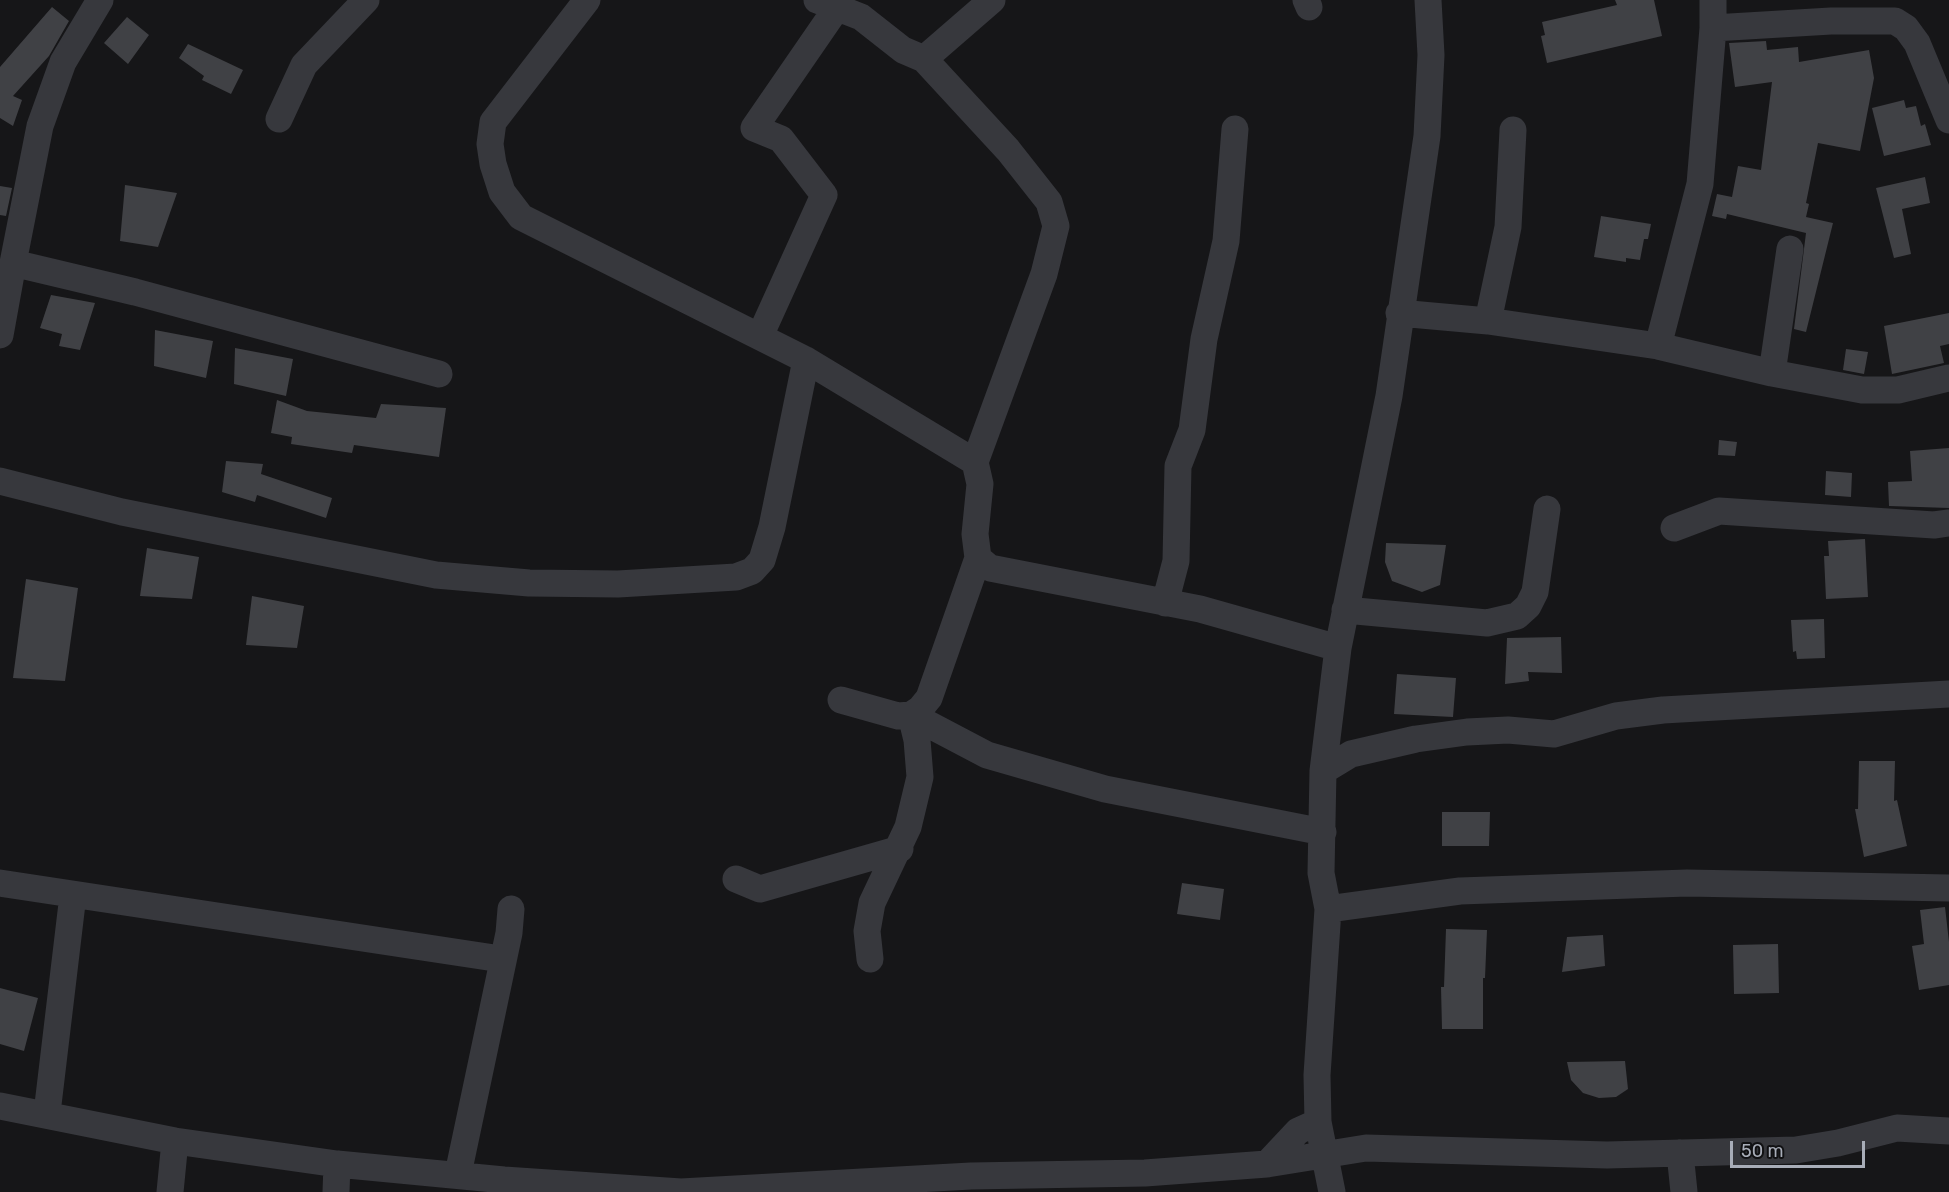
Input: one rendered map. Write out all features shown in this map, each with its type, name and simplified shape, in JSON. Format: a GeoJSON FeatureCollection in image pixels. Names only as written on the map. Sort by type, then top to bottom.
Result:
{"type":"FeatureCollection","features":[{"type":"Feature","properties":{"kind":"street"},"geometry":{"type":"LineString","coordinates":[[0,334],[40,126],[63,62],[100,0]]}},
{"type":"Feature","properties":{"kind":"street"},"geometry":{"type":"LineString","coordinates":[[279,119],[304,65],[366,0]]}},
{"type":"Feature","properties":{"kind":"street"},"geometry":{"type":"LineString","coordinates":[[587,0],[493,122],[490,144],[502,192],[521,217],[806,360],[975,462]]}},
{"type":"Feature","properties":{"kind":"street"},"geometry":{"type":"LineString","coordinates":[[924,59],[992,0]]}},
{"type":"Feature","properties":{"kind":"street"},"geometry":{"type":"LineString","coordinates":[[1332,1192],[1318,1122],[1317,1075],[1328,909],[1321,873],[1323,771],[1338,648],[1386,407],[1427,136],[1431,55],[1428,0]]}},
{"type":"Feature","properties":{"kind":"street"},"geometry":{"type":"LineString","coordinates":[[1658,346],[1700,184],[1713,28],[1713,0]]}},
{"type":"Feature","properties":{"kind":"street"},"geometry":{"type":"LineString","coordinates":[[760,336],[824,195],[781,140],[754,128],[827,3],[861,17],[903,50],[924,59],[1008,150],[1049,202],[1056,226],[1044,274],[975,462],[980,484],[975,534],[978,558],[929,698],[920,710],[911,715],[898,716],[841,700]]}},
{"type":"Feature","properties":{"kind":"street"},"geometry":{"type":"LineString","coordinates":[[1713,28],[1831,21],[1895,21],[1906,28],[1917,43],[1949,120]]}},
{"type":"Feature","properties":{"kind":"street"},"geometry":{"type":"LineString","coordinates":[[1165,603],[1176,561],[1178,466],[1192,430],[1204,339],[1226,241],[1235,129]]}},
{"type":"Feature","properties":{"kind":"street"},"geometry":{"type":"LineString","coordinates":[[1488,321],[1509,216],[1513,130]]}},
{"type":"Feature","properties":{"kind":"street"},"geometry":{"type":"LineString","coordinates":[[1772,373],[1790,249]]}},
{"type":"Feature","properties":{"kind":"street"},"geometry":{"type":"LineString","coordinates":[[13,263],[135,292],[439,374]]}},
{"type":"Feature","properties":{"kind":"street"},"geometry":{"type":"LineString","coordinates":[[1399,313],[1488,321],[1658,346],[1772,373],[1862,390],[1898,390],[1949,378]]}},
{"type":"Feature","properties":{"kind":"street"},"geometry":{"type":"LineString","coordinates":[[0,482],[122,512],[436,575],[529,583],[618,584],[736,577],[752,571],[762,560],[772,527],[806,360]]}},
{"type":"Feature","properties":{"kind":"street"},"geometry":{"type":"LineString","coordinates":[[1345,610],[1486,623],[1517,616],[1528,606],[1535,592],[1546,509]]}},
{"type":"Feature","properties":{"kind":"street"},"geometry":{"type":"LineString","coordinates":[[1674,528],[1719,511],[1934,525],[1949,524]]}},
{"type":"Feature","properties":{"kind":"street"},"geometry":{"type":"LineString","coordinates":[[978,558],[990,568],[1112,589],[1221,614],[1338,648]]}},
{"type":"Feature","properties":{"kind":"street"},"geometry":{"type":"LineString","coordinates":[[1323,771],[1351,754],[1467,732],[1508,730],[1554,734],[1616,716],[1663,710],[1949,694]]}},
{"type":"Feature","properties":{"kind":"street"},"geometry":{"type":"LineString","coordinates":[[911,715],[987,756],[1083,783],[1323,831]]}},
{"type":"Feature","properties":{"kind":"street"},"geometry":{"type":"LineString","coordinates":[[870,959],[867,930],[872,903],[900,849],[908,827],[920,777],[917,741],[911,715]]}},
{"type":"Feature","properties":{"kind":"street"},"geometry":{"type":"LineString","coordinates":[[736,879],[760,889],[900,849]]}},
{"type":"Feature","properties":{"kind":"street"},"geometry":{"type":"LineString","coordinates":[[0,883],[501,959]]}},
{"type":"Feature","properties":{"kind":"street"},"geometry":{"type":"LineString","coordinates":[[1328,909],[1460,891],[1687,883],[1949,888]]}},
{"type":"Feature","properties":{"kind":"street"},"geometry":{"type":"LineString","coordinates":[[46,1113],[73,895]]}},
{"type":"Feature","properties":{"kind":"street"},"geometry":{"type":"LineString","coordinates":[[458,1174],[501,959],[509,933],[511,909]]}},
{"type":"Feature","properties":{"kind":"street"},"geometry":{"type":"LineString","coordinates":[[0,1106],[46,1113],[175,1141],[337,1164],[504,1180],[681,1192],[972,1184],[1147,1183],[1366,1149],[1596,1155],[1796,1150],[1838,1143],[1897,1128],[1949,1131]]}},
{"type":"Feature","properties":{"kind":"street"},"geometry":{"type":"LineString","coordinates":[[1267,1164],[1298,1131],[1318,1122]]}},
{"type":"Feature","properties":{"kind":"street"},"geometry":{"type":"LineString","coordinates":[[170,1192],[175,1141]]}},
{"type":"Feature","properties":{"kind":"street"},"geometry":{"type":"LineString","coordinates":[[1680,1153],[1684,1192]]}},
{"type":"Feature","properties":{"kind":"street"},"geometry":{"type":"LineString","coordinates":[[336,1192],[337,1164]]}},
{"type":"Feature","properties":{"kind":"building"},"geometry":{"type":"Polygon","coordinates":[[[1615,0],[1654,0],[1662,36],[1547,63],[1541,36],[1545,35],[1542,22],[1617,5],[1615,0]]]}},
{"type":"Feature","properties":{"kind":"building"},"geometry":{"type":"Polygon","coordinates":[[[52,7],[69,21],[49,56],[13,96],[22,100],[13,126],[0,118],[0,67],[52,7]]]}},
{"type":"Feature","properties":{"kind":"building"},"geometry":{"type":"Polygon","coordinates":[[[127,17],[149,35],[128,64],[104,43],[127,17]]]}},
{"type":"Feature","properties":{"kind":"building"},"geometry":{"type":"Polygon","coordinates":[[[1766,41],[1767,50],[1798,47],[1799,62],[1869,50],[1874,78],[1860,151],[1818,143],[1806,203],[1809,204],[1806,217],[1833,223],[1806,332],[1794,329],[1806,233],[1727,214],[1726,219],[1712,216],[1717,194],[1732,197],[1738,166],[1761,170],[1772,82],[1735,87],[1729,43],[1766,41]]]}},
{"type":"Feature","properties":{"kind":"building"},"geometry":{"type":"Polygon","coordinates":[[[188,44],[243,70],[231,94],[202,80],[204,76],[179,58],[188,44]]]}},
{"type":"Feature","properties":{"kind":"building"},"geometry":{"type":"Polygon","coordinates":[[[1904,100],[1906,108],[1916,106],[1921,126],[1925,124],[1931,145],[1884,156],[1872,108],[1904,100]]]}},
{"type":"Feature","properties":{"kind":"building"},"geometry":{"type":"Polygon","coordinates":[[[1925,177],[1930,203],[1902,209],[1911,254],[1894,258],[1876,188],[1925,177]]]}},
{"type":"Feature","properties":{"kind":"building"},"geometry":{"type":"Polygon","coordinates":[[[125,185],[177,193],[158,247],[120,241],[125,185]]]}},
{"type":"Feature","properties":{"kind":"building"},"geometry":{"type":"Polygon","coordinates":[[[0,186],[12,188],[6,216],[0,215],[0,186]]]}},
{"type":"Feature","properties":{"kind":"building"},"geometry":{"type":"Polygon","coordinates":[[[1601,216],[1651,224],[1648,239],[1644,239],[1640,260],[1626,258],[1626,262],[1594,257],[1601,216]]]}},
{"type":"Feature","properties":{"kind":"building"},"geometry":{"type":"Polygon","coordinates":[[[51,295],[95,303],[80,350],[59,346],[62,334],[40,328],[51,295]]]}},
{"type":"Feature","properties":{"kind":"building"},"geometry":{"type":"Polygon","coordinates":[[[1949,313],[1949,344],[1940,346],[1944,363],[1892,374],[1884,326],[1949,313]]]}},
{"type":"Feature","properties":{"kind":"building"},"geometry":{"type":"Polygon","coordinates":[[[155,330],[213,341],[206,378],[154,366],[155,330]]]}},
{"type":"Feature","properties":{"kind":"building"},"geometry":{"type":"Polygon","coordinates":[[[235,348],[293,359],[286,396],[234,384],[235,348]]]}},
{"type":"Feature","properties":{"kind":"building"},"geometry":{"type":"Polygon","coordinates":[[[1846,349],[1868,352],[1864,374],[1843,370],[1846,349]]]}},
{"type":"Feature","properties":{"kind":"building"},"geometry":{"type":"Polygon","coordinates":[[[277,400],[307,411],[376,418],[381,404],[446,408],[439,457],[354,445],[352,453],[291,444],[292,437],[271,433],[277,400]]]}},
{"type":"Feature","properties":{"kind":"building"},"geometry":{"type":"Polygon","coordinates":[[[1719,440],[1737,442],[1735,456],[1718,455],[1719,440]]]}},
{"type":"Feature","properties":{"kind":"building"},"geometry":{"type":"Polygon","coordinates":[[[1949,448],[1949,508],[1889,506],[1888,482],[1912,481],[1910,451],[1949,448]]]}},
{"type":"Feature","properties":{"kind":"building"},"geometry":{"type":"Polygon","coordinates":[[[226,461],[263,464],[261,474],[332,498],[326,518],[257,495],[255,502],[222,492],[226,461]]]}},
{"type":"Feature","properties":{"kind":"building"},"geometry":{"type":"Polygon","coordinates":[[[1826,471],[1852,473],[1851,497],[1825,495],[1826,471]]]}},
{"type":"Feature","properties":{"kind":"building"},"geometry":{"type":"Polygon","coordinates":[[[1865,539],[1868,597],[1826,599],[1824,556],[1829,556],[1828,541],[1865,539]]]}},
{"type":"Feature","properties":{"kind":"building"},"geometry":{"type":"Polygon","coordinates":[[[1386,543],[1446,545],[1440,585],[1422,592],[1392,581],[1385,562],[1386,543]]]}},
{"type":"Feature","properties":{"kind":"building"},"geometry":{"type":"Polygon","coordinates":[[[147,548],[199,557],[192,599],[140,596],[147,548]]]}},
{"type":"Feature","properties":{"kind":"building"},"geometry":{"type":"Polygon","coordinates":[[[26,579],[78,588],[65,681],[13,678],[26,579]]]}},
{"type":"Feature","properties":{"kind":"building"},"geometry":{"type":"Polygon","coordinates":[[[252,596],[304,606],[297,648],[246,645],[252,596]]]}},
{"type":"Feature","properties":{"kind":"building"},"geometry":{"type":"Polygon","coordinates":[[[1824,619],[1825,658],[1797,659],[1796,651],[1793,652],[1791,620],[1824,619]]]}},
{"type":"Feature","properties":{"kind":"building"},"geometry":{"type":"Polygon","coordinates":[[[1561,637],[1562,673],[1528,672],[1529,681],[1505,684],[1507,638],[1561,637]]]}},
{"type":"Feature","properties":{"kind":"building"},"geometry":{"type":"Polygon","coordinates":[[[1397,674],[1456,678],[1453,717],[1394,714],[1397,674]]]}},
{"type":"Feature","properties":{"kind":"building"},"geometry":{"type":"Polygon","coordinates":[[[1859,761],[1895,761],[1894,801],[1897,800],[1907,846],[1864,857],[1855,809],[1858,809],[1859,761]]]}},
{"type":"Feature","properties":{"kind":"building"},"geometry":{"type":"Polygon","coordinates":[[[1442,812],[1490,812],[1489,846],[1442,846],[1442,812]]]}},
{"type":"Feature","properties":{"kind":"building"},"geometry":{"type":"Polygon","coordinates":[[[1182,883],[1224,889],[1220,920],[1177,914],[1182,883]]]}},
{"type":"Feature","properties":{"kind":"building"},"geometry":{"type":"Polygon","coordinates":[[[1945,907],[1949,942],[1949,985],[1919,990],[1912,946],[1924,944],[1920,910],[1945,907]]]}},
{"type":"Feature","properties":{"kind":"building"},"geometry":{"type":"Polygon","coordinates":[[[1446,929],[1487,930],[1485,978],[1483,978],[1483,1029],[1442,1029],[1441,987],[1444,987],[1446,929]]]}},
{"type":"Feature","properties":{"kind":"building"},"geometry":{"type":"Polygon","coordinates":[[[1603,935],[1605,966],[1562,972],[1567,937],[1603,935]]]}},
{"type":"Feature","properties":{"kind":"building"},"geometry":{"type":"Polygon","coordinates":[[[1778,944],[1779,993],[1734,994],[1733,945],[1778,944]]]}},
{"type":"Feature","properties":{"kind":"building"},"geometry":{"type":"Polygon","coordinates":[[[0,988],[38,998],[24,1051],[0,1044],[0,988]]]}},
{"type":"Feature","properties":{"kind":"building"},"geometry":{"type":"Polygon","coordinates":[[[1625,1061],[1628,1089],[1616,1097],[1599,1098],[1583,1093],[1571,1080],[1567,1062],[1625,1061]]]}}]}
